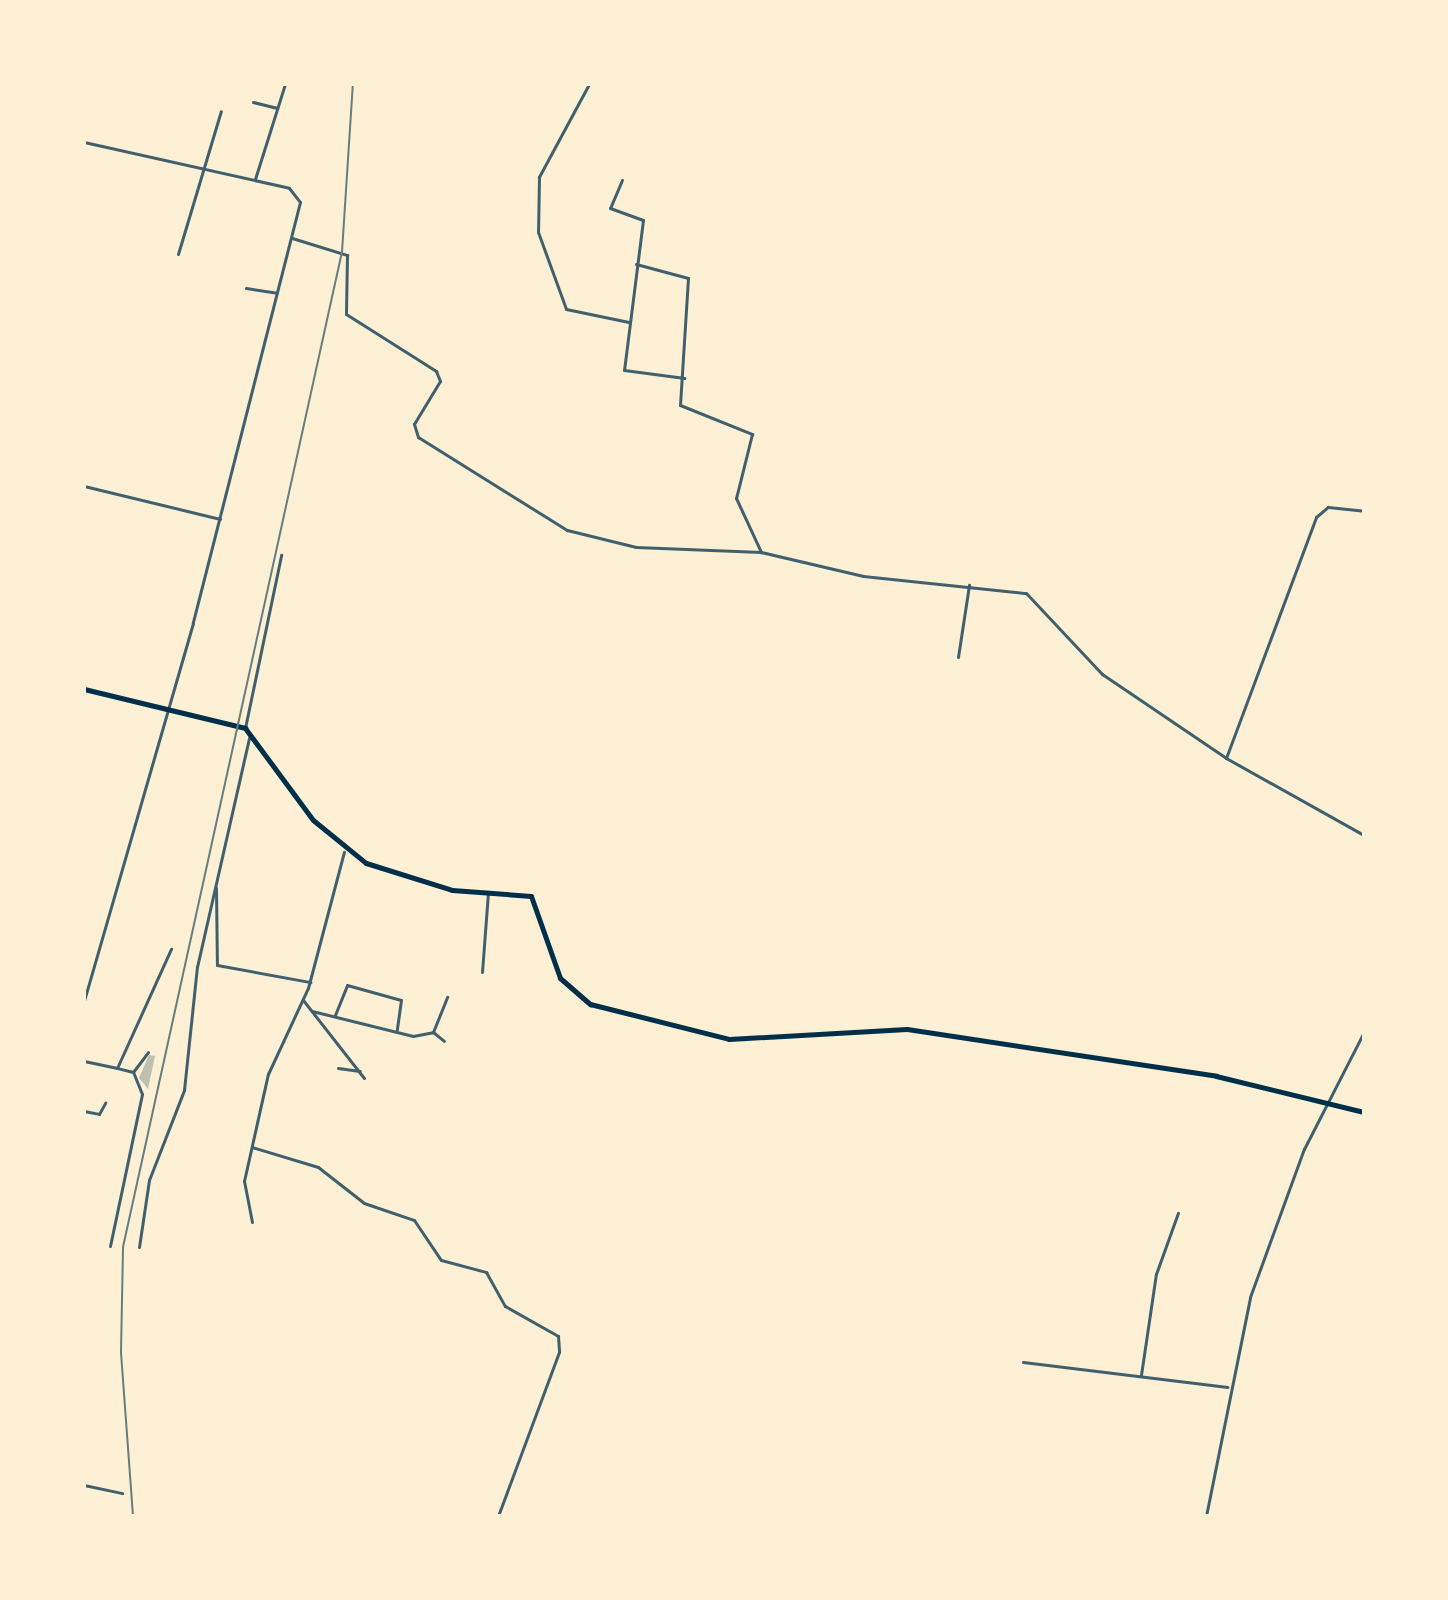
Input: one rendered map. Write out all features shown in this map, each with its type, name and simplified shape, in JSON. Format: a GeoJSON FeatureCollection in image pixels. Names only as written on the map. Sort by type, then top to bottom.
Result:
{"type":"FeatureCollection","features":[{"type":"Feature","properties":{"kind":"main road"},"geometry":{"type":"LineString","coordinates":[[84,689],[170,707],[245,728],[249,738],[344,852],[419,881],[488,893],[531,896],[560,978],[575,998],[703,1034],[755,1040],[907,1029],[1326,1098],[1364,1112]]}},
{"type":"Feature","properties":{"kind":"street"},"geometry":{"type":"LineString","coordinates":[[255,179],[285,84]]}},
{"type":"Feature","properties":{"kind":"street"},"geometry":{"type":"LineString","coordinates":[[589,84],[539,177],[538,232],[566,309],[629,322]]}},
{"type":"Feature","properties":{"kind":"street"},"geometry":{"type":"LineString","coordinates":[[253,102],[277,108]]}},
{"type":"Feature","properties":{"kind":"street"},"geometry":{"type":"LineString","coordinates":[[178,254],[208,169],[221,111]]}},
{"type":"Feature","properties":{"kind":"street"},"geometry":{"type":"LineString","coordinates":[[84,142],[255,179],[298,192],[292,238],[220,519],[170,707],[84,1001]]}},
{"type":"Feature","properties":{"kind":"street"},"geometry":{"type":"LineString","coordinates":[[622,180],[610,207],[642,216],[626,373],[684,378]]}},
{"type":"Feature","properties":{"kind":"street"},"geometry":{"type":"LineString","coordinates":[[292,238],[347,255],[346,314],[436,371],[440,381],[414,424],[418,437],[567,530],[636,547],[761,552],[863,576],[969,584],[1026,593],[1069,647],[1226,758],[1364,835]]}},
{"type":"Feature","properties":{"kind":"street"},"geometry":{"type":"LineString","coordinates":[[636,264],[688,278],[683,410],[752,434],[736,498],[761,552]]}},
{"type":"Feature","properties":{"kind":"street"},"geometry":{"type":"LineString","coordinates":[[246,288],[277,293]]}},
{"type":"Feature","properties":{"kind":"street"},"geometry":{"type":"LineString","coordinates":[[84,486],[220,519]]}},
{"type":"Feature","properties":{"kind":"street"},"geometry":{"type":"LineString","coordinates":[[1226,758],[1316,517],[1328,507],[1364,511]]}},
{"type":"Feature","properties":{"kind":"street"},"geometry":{"type":"LineString","coordinates":[[245,728],[281,555]]}},
{"type":"Feature","properties":{"kind":"street"},"geometry":{"type":"LineString","coordinates":[[958,657],[969,584]]}},
{"type":"Feature","properties":{"kind":"street"},"geometry":{"type":"LineString","coordinates":[[139,1247],[149,1180],[184,1090],[197,967],[249,738]]}},
{"type":"Feature","properties":{"kind":"street"},"geometry":{"type":"LineString","coordinates":[[252,1222],[244,1184],[274,1052],[310,982],[344,852]]}},
{"type":"Feature","properties":{"kind":"street"},"geometry":{"type":"LineString","coordinates":[[216,884],[217,965],[310,982]]}},
{"type":"Feature","properties":{"kind":"street"},"geometry":{"type":"LineString","coordinates":[[482,972],[488,893]]}},
{"type":"Feature","properties":{"kind":"street"},"geometry":{"type":"LineString","coordinates":[[117,1068],[171,949]]}},
{"type":"Feature","properties":{"kind":"street"},"geometry":{"type":"LineString","coordinates":[[335,1015],[347,985],[401,1000],[397,1031]]}},
{"type":"Feature","properties":{"kind":"street"},"geometry":{"type":"LineString","coordinates":[[433,1032],[447,997]]}},
{"type":"Feature","properties":{"kind":"street"},"geometry":{"type":"LineString","coordinates":[[303,1000],[364,1078]]}},
{"type":"Feature","properties":{"kind":"street"},"geometry":{"type":"LineString","coordinates":[[312,1011],[397,1031],[433,1032],[444,1041]]}},
{"type":"Feature","properties":{"kind":"street"},"geometry":{"type":"LineString","coordinates":[[1206,1516],[1227,1387],[1250,1297],[1326,1098],[1364,1032]]}},
{"type":"Feature","properties":{"kind":"street"},"geometry":{"type":"LineString","coordinates":[[133,1072],[148,1052]]}},
{"type":"Feature","properties":{"kind":"street"},"geometry":{"type":"LineString","coordinates":[[84,1061],[133,1072]]}},
{"type":"Feature","properties":{"kind":"street"},"geometry":{"type":"LineString","coordinates":[[338,1068],[360,1071]]}},
{"type":"Feature","properties":{"kind":"street"},"geometry":{"type":"LineString","coordinates":[[110,1246],[142,1094],[133,1072]]}},
{"type":"Feature","properties":{"kind":"street"},"geometry":{"type":"LineString","coordinates":[[84,1111],[99,1114],[105,1103]]}},
{"type":"Feature","properties":{"kind":"street"},"geometry":{"type":"LineString","coordinates":[[252,1147],[318,1167],[364,1203],[414,1220],[441,1260],[486,1272],[502,1303],[558,1336],[559,1352],[498,1516]]}},
{"type":"Feature","properties":{"kind":"street"},"geometry":{"type":"LineString","coordinates":[[1141,1375],[1156,1274],[1178,1213]]}},
{"type":"Feature","properties":{"kind":"street"},"geometry":{"type":"LineString","coordinates":[[1023,1362],[1227,1387]]}},
{"type":"Feature","properties":{"kind":"street"},"geometry":{"type":"LineString","coordinates":[[84,1485],[122,1493]]}},
{"type":"Feature","properties":{"kind":"building"},"geometry":{"type":"Polygon","coordinates":[[[149,1055],[155,1056],[148,1089],[139,1078],[149,1055]]]}},
{"type":"Feature","properties":{"kind":"railway"},"geometry":{"type":"LineString","coordinates":[[133,1516],[121,1352],[123,1247],[342,252],[353,84]]}}]}
